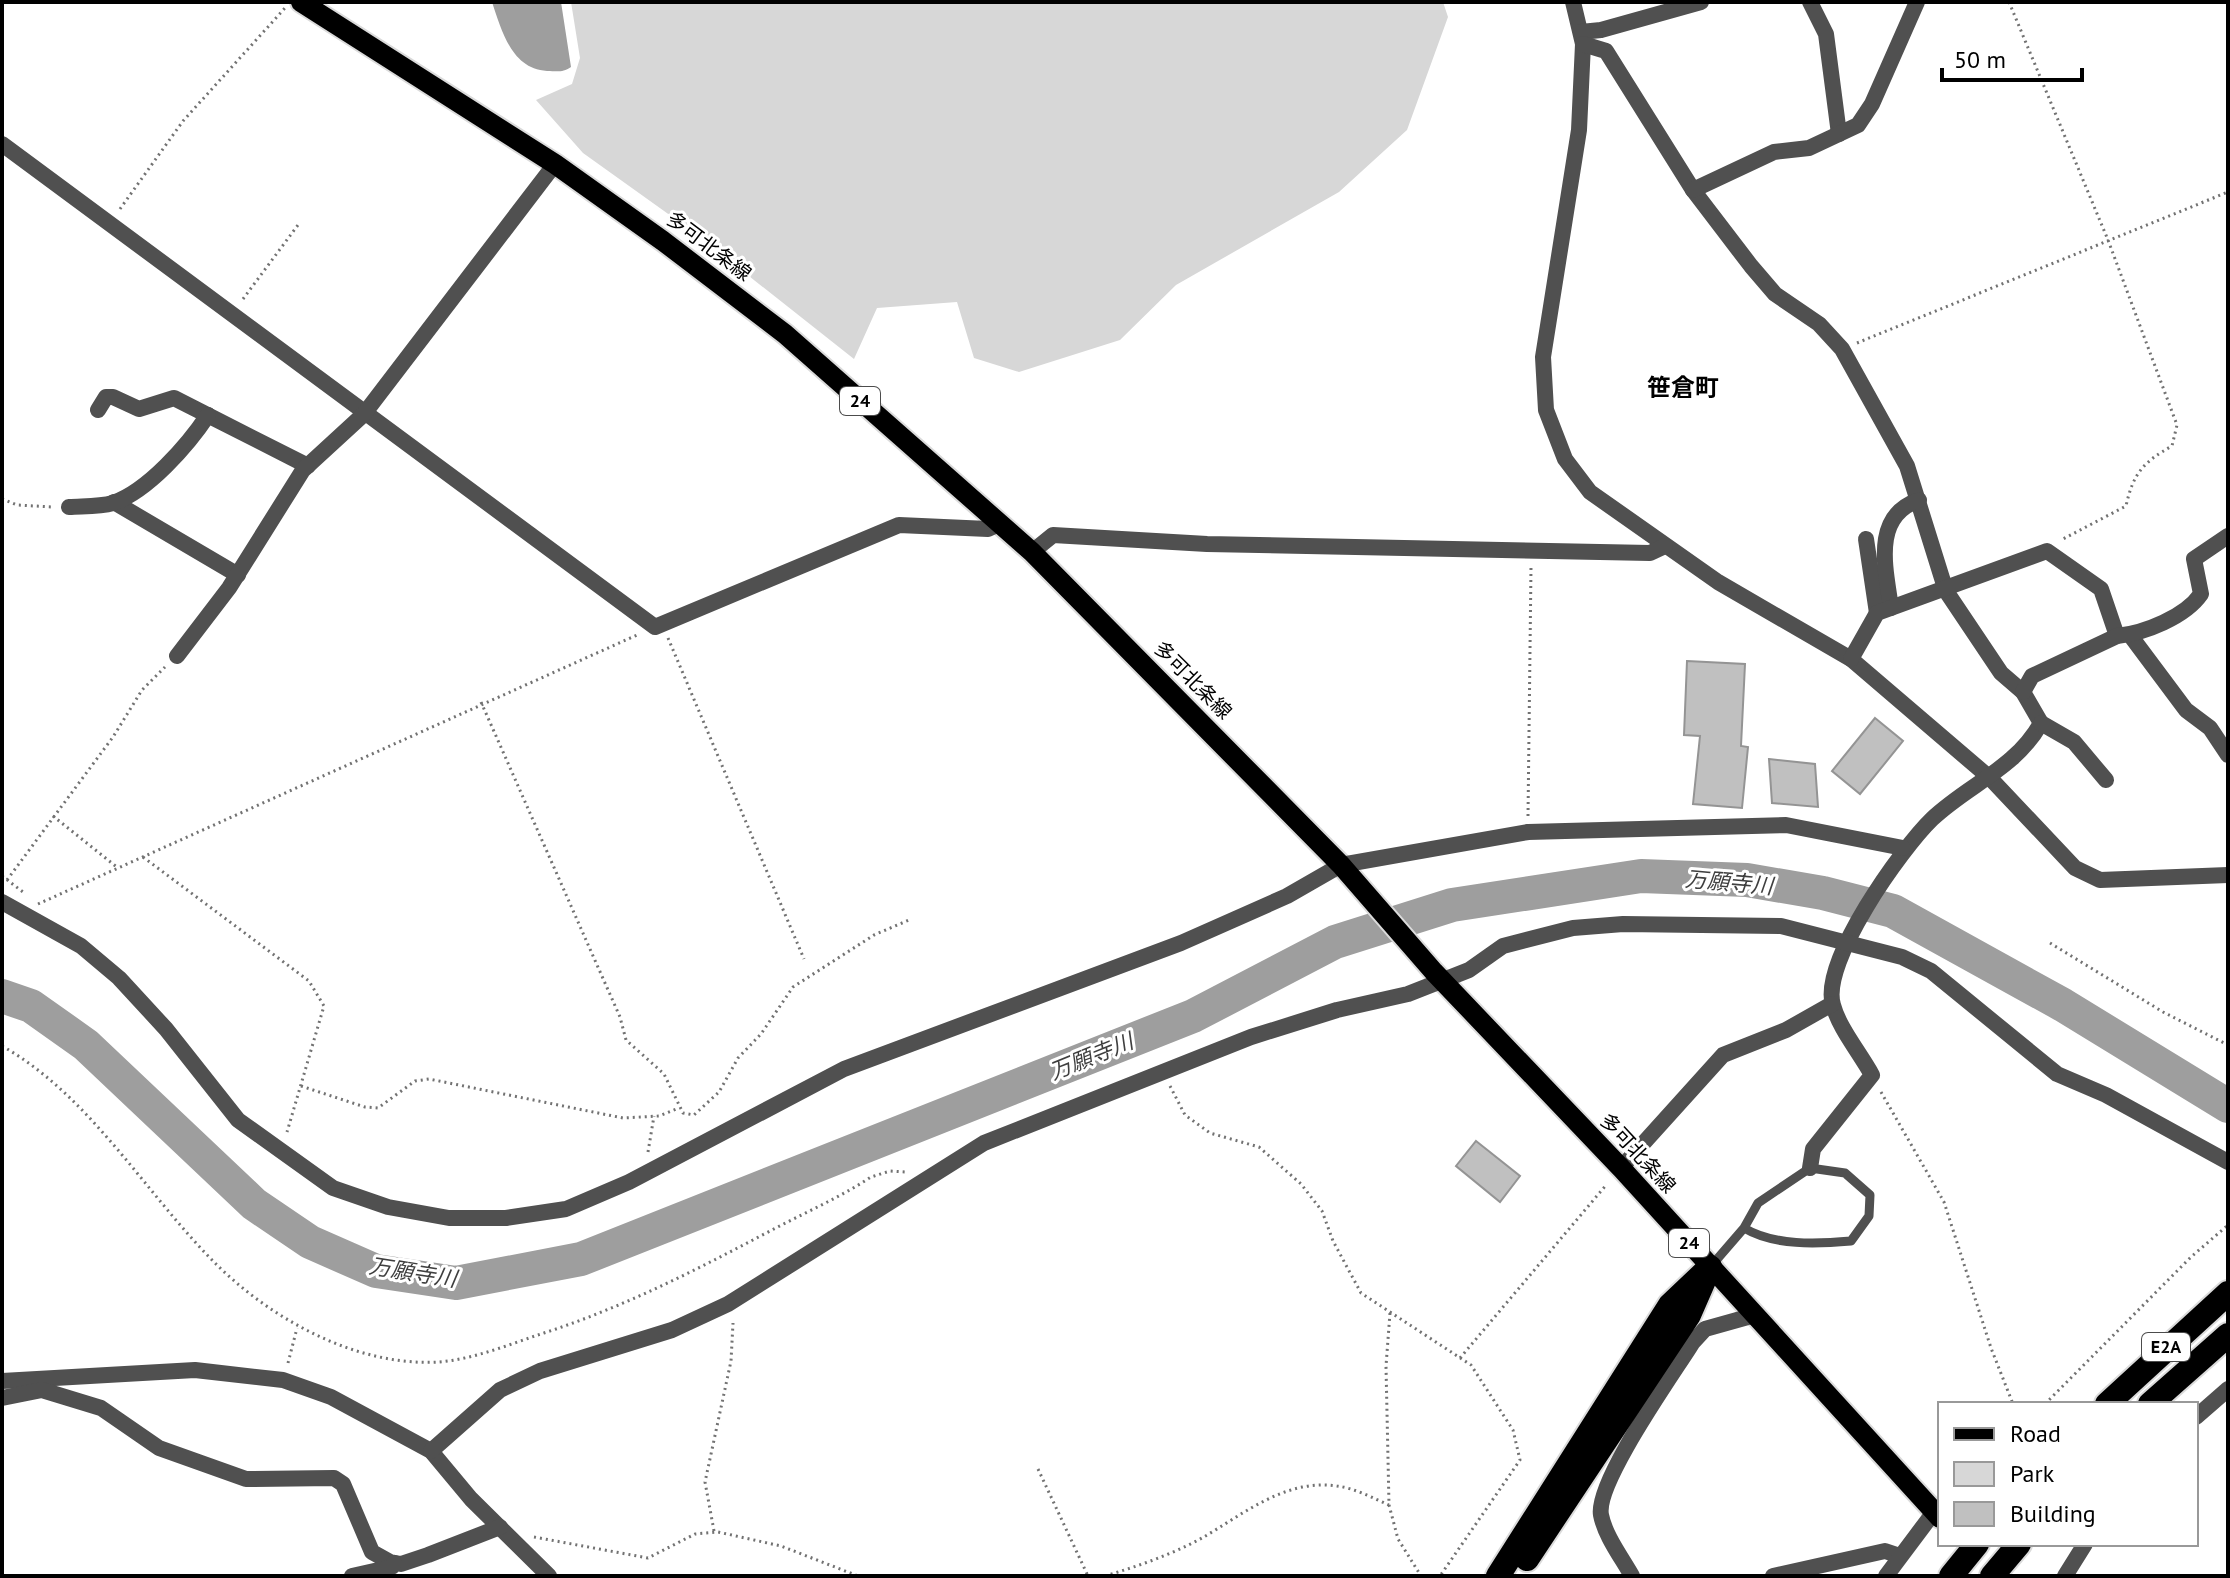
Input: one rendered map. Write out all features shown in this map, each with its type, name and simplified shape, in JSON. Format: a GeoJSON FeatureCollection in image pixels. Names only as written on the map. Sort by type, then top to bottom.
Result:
{"type":"FeatureCollection","features":[{"type":"Feature","properties":{"kind":"highway"},"geometry":{"type":"LineString","coordinates":[[1498,1576],[1670,1305],[1710,1267]]}},
{"type":"Feature","properties":{"kind":"highway"},"geometry":{"type":"LineString","coordinates":[[1516,1576],[1689,1315],[1710,1267]]}},
{"type":"Feature","properties":{"kind":"highway","name":"E2A"},"geometry":{"type":"LineString","coordinates":[[2109,1402],[2228,1293]]}},
{"type":"Feature","properties":{"kind":"highway","name":"E2A"},"geometry":{"type":"LineString","coordinates":[[2154,1402],[2171,1383],[2228,1335]]}},
{"type":"Feature","properties":{"kind":"highway"},"geometry":{"type":"LineString","coordinates":[[1951,1576],[1975,1546]]}},
{"type":"Feature","properties":{"kind":"highway"},"geometry":{"type":"LineString","coordinates":[[1992,1576],[2017,1546]]}},
{"type":"Feature","properties":{"kind":"highway"},"geometry":{"type":"LineString","coordinates":[[2013,1576],[2036,1546]]}},
{"type":"Feature","properties":{"kind":"main road","name":"多可北条線"},"geometry":{"type":"LineString","coordinates":[[301,2],[555,164],[785,334],[1032,552],[1347,872],[1439,976],[1621,1168],[1937,1515]]}},
{"type":"Feature","properties":{"kind":"street"},"geometry":{"type":"LineString","coordinates":[[1573,2],[1582,38],[1579,130],[1543,357],[1546,410],[1565,459],[1590,492],[1665,546],[1718,582],[1851,659],[1990,778],[2075,868],[2100,880],[2228,875]]}},
{"type":"Feature","properties":{"kind":"street"},"geometry":{"type":"LineString","coordinates":[[1582,38],[1701,2]]}},
{"type":"Feature","properties":{"kind":"street"},"geometry":{"type":"LineString","coordinates":[[1810,2],[1826,34],[1839,134]]}},
{"type":"Feature","properties":{"kind":"street"},"geometry":{"type":"LineString","coordinates":[[1693,190],[1774,152],[1809,148],[1858,125],[1872,104],[1917,2]]}},
{"type":"Feature","properties":{"kind":"street"},"geometry":{"type":"LineString","coordinates":[[1582,38],[1606,51],[1693,190],[1775,294],[1819,324],[1842,349],[1907,466],[1946,591],[2001,673],[2023,692],[2041,723],[2074,742],[2106,780]]}},
{"type":"Feature","properties":{"kind":"street"},"geometry":{"type":"LineString","coordinates":[[2,144],[364,414],[658,625],[899,525],[988,529],[999,524]]}},
{"type":"Feature","properties":{"kind":"street"},"geometry":{"type":"LineString","coordinates":[[177,656],[238,575],[308,466],[364,414],[555,164]]}},
{"type":"Feature","properties":{"kind":"street"},"geometry":{"type":"LineString","coordinates":[[98,410],[106,397],[139,409],[149,409],[169,397],[308,466]]}},
{"type":"Feature","properties":{"kind":"street"},"geometry":{"type":"LineString","coordinates":[[69,507],[114,502],[161,470],[208,415]]}},
{"type":"Feature","properties":{"kind":"street"},"geometry":{"type":"LineString","coordinates":[[1851,659],[1884,610],[1883,538],[1901,511],[1919,500]]}},
{"type":"Feature","properties":{"kind":"street"},"geometry":{"type":"LineString","coordinates":[[114,502],[238,575]]}},
{"type":"Feature","properties":{"kind":"street"},"geometry":{"type":"LineString","coordinates":[[1032,552],[1053,535],[1207,544],[1650,553],[1665,546]]}},
{"type":"Feature","properties":{"kind":"street"},"geometry":{"type":"LineString","coordinates":[[2023,692],[2032,676],[2191,608],[2201,594],[2194,559],[2228,536]]}},
{"type":"Feature","properties":{"kind":"street"},"geometry":{"type":"LineString","coordinates":[[1866,539],[1884,610]]}},
{"type":"Feature","properties":{"kind":"street"},"geometry":{"type":"LineString","coordinates":[[1884,610],[1946,591],[1977,575],[2047,551],[2101,589],[2123,635],[2186,710],[2210,728],[2228,755]]}},
{"type":"Feature","properties":{"kind":"street"},"geometry":{"type":"LineString","coordinates":[[1810,1168],[1813,1149],[1872,1075],[1832,1004],[1832,991],[1850,935],[1899,856],[1935,817],[1990,778],[2032,739],[2041,723]]}},
{"type":"Feature","properties":{"kind":"street"},"geometry":{"type":"LineString","coordinates":[[2,902],[33,909],[119,978],[166,1029],[238,1120],[333,1188],[388,1207],[449,1218],[506,1218],[566,1209],[647,1173],[844,1069],[1181,943],[1347,872],[1528,832],[1786,825],[1899,856]]}},
{"type":"Feature","properties":{"kind":"street"},"geometry":{"type":"LineString","coordinates":[[431,1451],[500,1390],[540,1371],[672,1330],[728,1304],[984,1143],[1251,1037],[1439,976],[1503,946],[1573,928],[1623,924],[1781,926],[1850,935],[1931,971],[2057,1074],[2106,1095],[2228,1162]]}},
{"type":"Feature","properties":{"kind":"street"},"geometry":{"type":"LineString","coordinates":[[1621,1168],[1723,1055],[1786,1030],[1832,1004]]}},
{"type":"Feature","properties":{"kind":"street"},"geometry":{"type":"LineString","coordinates":[[1632,1576],[1601,1516],[1601,1499],[1611,1474],[1693,1342],[1705,1329],[1755,1315]]}},
{"type":"Feature","properties":{"kind":"street"},"geometry":{"type":"LineString","coordinates":[[2,1381],[36,1384],[195,1370],[283,1380],[331,1397],[431,1451],[549,1576]]}},
{"type":"Feature","properties":{"kind":"street"},"geometry":{"type":"LineString","coordinates":[[2,1398],[36,1384],[101,1408],[159,1448],[225,1474],[246,1479],[291,1481],[334,1478],[343,1484],[372,1552],[394,1563]]}},
{"type":"Feature","properties":{"kind":"street"},"geometry":{"type":"LineString","coordinates":[[2198,1415],[2228,1389]]}},
{"type":"Feature","properties":{"kind":"street"},"geometry":{"type":"LineString","coordinates":[[1886,1576],[1937,1515]]}},
{"type":"Feature","properties":{"kind":"street"},"geometry":{"type":"LineString","coordinates":[[352,1576],[506,1533]]}},
{"type":"Feature","properties":{"kind":"street"},"geometry":{"type":"LineString","coordinates":[[2065,1576],[2084,1546]]}},
{"type":"Feature","properties":{"kind":"street"},"geometry":{"type":"LineString","coordinates":[[1773,1576],[1885,1551],[1900,1556]]}},
{"type":"Feature","properties":{"kind":"lane"},"geometry":{"type":"LineString","coordinates":[[1710,1267],[1744,1228],[1758,1203],[1810,1168],[1845,1173],[1870,1195],[1869,1216],[1851,1241],[1821,1243],[1759,1237],[1744,1228]]}},
{"type":"Feature","properties":{"kind":"path"},"geometry":{"type":"LineString","coordinates":[[110,224],[183,121],[290,2]]}},
{"type":"Feature","properties":{"kind":"path"},"geometry":{"type":"LineString","coordinates":[[2009,2],[2108,240],[2177,425],[2172,446],[2147,460],[2132,478],[2126,506],[2075,531],[2047,551]]}},
{"type":"Feature","properties":{"kind":"path"},"geometry":{"type":"LineString","coordinates":[[1842,349],[2228,192]]}},
{"type":"Feature","properties":{"kind":"path"},"geometry":{"type":"LineString","coordinates":[[232,314],[298,225]]}},
{"type":"Feature","properties":{"kind":"path"},"geometry":{"type":"LineString","coordinates":[[2,499],[40,508],[69,507]]}},
{"type":"Feature","properties":{"kind":"path"},"geometry":{"type":"LineString","coordinates":[[1528,832],[1531,549]]}},
{"type":"Feature","properties":{"kind":"path"},"geometry":{"type":"LineString","coordinates":[[2,876],[33,909],[481,702],[658,625],[804,959]]}},
{"type":"Feature","properties":{"kind":"path"},"geometry":{"type":"LineString","coordinates":[[7,880],[113,737],[142,690],[177,656]]}},
{"type":"Feature","properties":{"kind":"path"},"geometry":{"type":"LineString","coordinates":[[481,702],[586,937],[620,1017],[621,1031],[664,1074],[679,1108]]}},
{"type":"Feature","properties":{"kind":"path"},"geometry":{"type":"LineString","coordinates":[[53,816],[118,868]]}},
{"type":"Feature","properties":{"kind":"path"},"geometry":{"type":"LineString","coordinates":[[143,857],[309,981],[324,1006],[281,1153]]}},
{"type":"Feature","properties":{"kind":"path"},"geometry":{"type":"LineString","coordinates":[[301,1086],[365,1107],[378,1108],[415,1081],[429,1079],[623,1118],[654,1116],[679,1108],[694,1115],[719,1092],[738,1058],[761,1034],[793,987],[874,935],[909,920]]}},
{"type":"Feature","properties":{"kind":"path"},"geometry":{"type":"LineString","coordinates":[[2050,943],[2163,1012],[2228,1045]]}},
{"type":"Feature","properties":{"kind":"path"},"geometry":{"type":"LineString","coordinates":[[2,1046],[25,1059],[73,1104],[212,1260],[242,1288],[297,1328],[318,1338],[412,1361],[439,1362],[463,1357],[585,1321],[633,1301],[871,1177],[890,1171],[912,1173],[919,1182]]}},
{"type":"Feature","properties":{"kind":"path"},"geometry":{"type":"LineString","coordinates":[[1164,1072],[1185,1115],[1210,1133],[1259,1147],[1301,1184],[1322,1211],[1333,1241],[1361,1293],[1471,1365],[1513,1430],[1520,1460],[1440,1576]]}},
{"type":"Feature","properties":{"kind":"path"},"geometry":{"type":"LineString","coordinates":[[1872,1075],[1944,1202],[1991,1348],[2012,1402]]}},
{"type":"Feature","properties":{"kind":"path"},"geometry":{"type":"LineString","coordinates":[[647,1173],[645,1168],[654,1116]]}},
{"type":"Feature","properties":{"kind":"path"},"geometry":{"type":"LineString","coordinates":[[1460,1358],[1621,1168]]}},
{"type":"Feature","properties":{"kind":"path"},"geometry":{"type":"LineString","coordinates":[[2047,1402],[2191,1257],[2228,1225]]}},
{"type":"Feature","properties":{"kind":"path"},"geometry":{"type":"LineString","coordinates":[[714,1532],[705,1482],[731,1361],[733,1314],[728,1304]]}},
{"type":"Feature","properties":{"kind":"path"},"geometry":{"type":"LineString","coordinates":[[1390,1313],[1386,1366],[1389,1505],[1398,1539],[1421,1576]]}},
{"type":"Feature","properties":{"kind":"path"},"geometry":{"type":"LineString","coordinates":[[283,1380],[297,1328]]}},
{"type":"Feature","properties":{"kind":"path"},"geometry":{"type":"LineString","coordinates":[[1038,1469],[1088,1576]]}},
{"type":"Feature","properties":{"kind":"path"},"geometry":{"type":"LineString","coordinates":[[1105,1576],[1170,1553],[1202,1538],[1241,1511],[1312,1485],[1338,1486],[1389,1505]]}},
{"type":"Feature","properties":{"kind":"path"},"geometry":{"type":"LineString","coordinates":[[506,1533],[648,1558],[695,1534],[714,1532],[781,1546],[858,1576]]}},
{"type":"Feature","properties":{"kind":"green space"},"geometry":{"type":"Polygon","coordinates":[[[571,2],[1443,2],[1448,17],[1407,130],[1339,192],[1176,285],[1120,340],[1019,372],[974,358],[957,302],[877,308],[854,359],[692,231],[583,153],[536,100],[572,84],[580,58],[571,2]]]}},
{"type":"Feature","properties":{"kind":"shaded area"},"geometry":{"type":"Polygon","coordinates":[[[492,2],[561,2],[571,67],[562,71],[547,71],[525,64],[510,47],[492,2]]]}},
{"type":"Feature","properties":{"kind":"building"},"geometry":{"type":"Polygon","coordinates":[[[1687,661],[1745,664],[1741,746],[1748,747],[1742,808],[1693,804],[1700,736],[1684,735],[1687,661]]]}},
{"type":"Feature","properties":{"kind":"building"},"geometry":{"type":"Polygon","coordinates":[[[1875,718],[1903,741],[1860,794],[1832,771],[1875,718]]]}},
{"type":"Feature","properties":{"kind":"building"},"geometry":{"type":"Polygon","coordinates":[[[1769,759],[1815,764],[1818,807],[1772,803],[1769,759]]]}},
{"type":"Feature","properties":{"kind":"building"},"geometry":{"type":"Polygon","coordinates":[[[1476,1141],[1520,1176],[1500,1202],[1456,1166],[1476,1141]]]}},
{"type":"Feature","properties":{"kind":"waterway","name":"万願寺川"},"geometry":{"type":"LineString","coordinates":[[2,996],[31,1006],[86,1045],[254,1204],[310,1242],[376,1271],[456,1283],[581,1259],[1193,1016],[1335,942],[1452,905],[1641,876],[1747,880],[1823,893],[1893,911],[2063,1005],[2228,1106]]}},
{"type":"Feature","properties":{"kind":"district","name":"笹倉町"},"geometry":{"type":"Point","coordinates":[1683,388]}}]}
